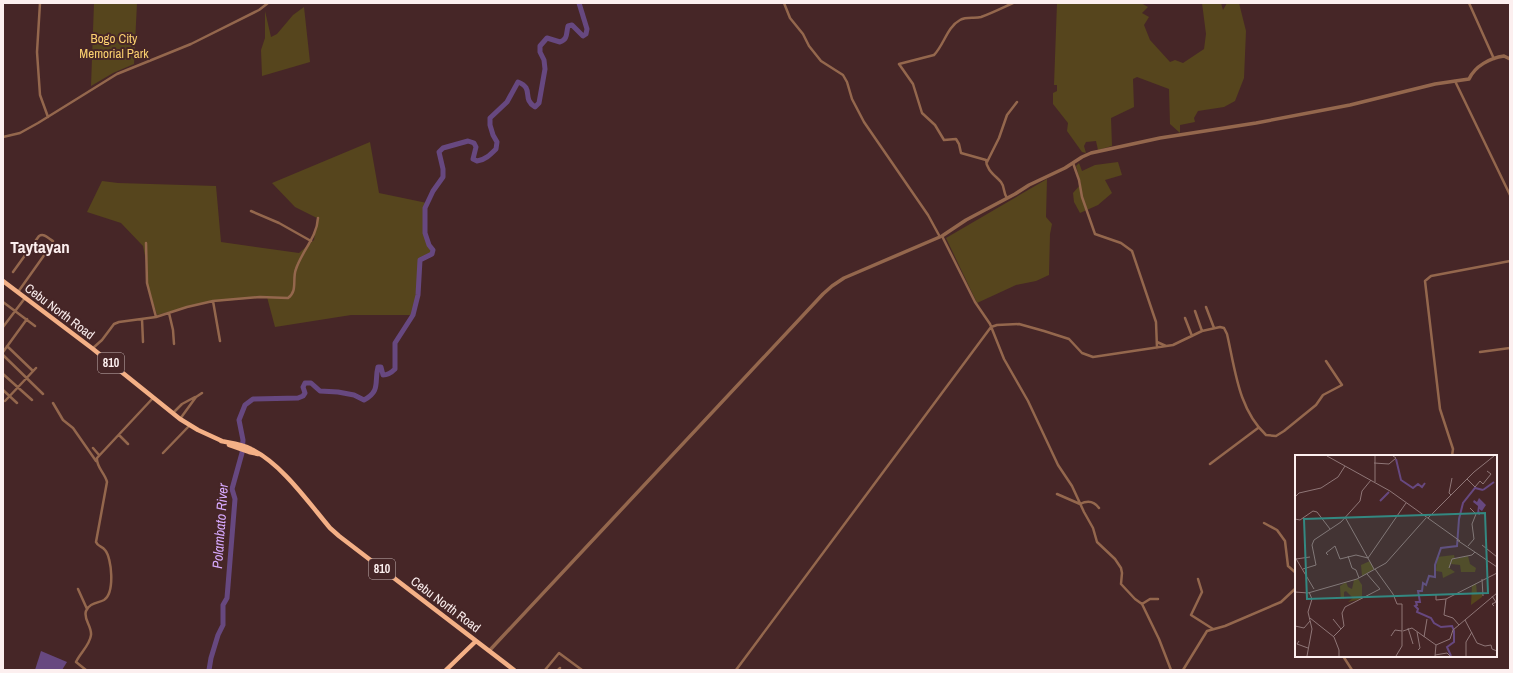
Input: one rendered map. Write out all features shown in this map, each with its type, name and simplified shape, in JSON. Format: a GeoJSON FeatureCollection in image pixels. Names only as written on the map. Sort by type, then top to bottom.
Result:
{"type":"FeatureCollection","features":[{"type":"Feature","properties":{"kind":"highway","name":"Cebu North Road"},"geometry":{"type":"LineString","coordinates":[[3,281],[190,425],[221,441],[261,455],[279,468],[330,528],[339,536],[514,670]]}},
{"type":"Feature","properties":{"kind":"highway"},"geometry":{"type":"LineString","coordinates":[[446,670],[476,641]]}},
{"type":"Feature","properties":{"kind":"street"},"geometry":{"type":"LineString","coordinates":[[40,3],[37,52],[40,95],[48,117]]}},
{"type":"Feature","properties":{"kind":"street"},"geometry":{"type":"LineString","coordinates":[[3,136],[20,133],[117,74],[191,44],[259,10],[268,3]]}},
{"type":"Feature","properties":{"kind":"street"},"geometry":{"type":"LineString","coordinates":[[784,3],[790,18],[821,61],[843,75],[847,82],[855,106],[864,122],[941,237],[975,302],[992,327],[1004,359],[1028,401],[1049,443],[1054,457],[1072,486],[1093,528],[1097,542],[1115,559],[1121,568],[1122,587],[1142,604],[1159,639],[1171,670]]}},
{"type":"Feature","properties":{"kind":"street"},"geometry":{"type":"LineString","coordinates":[[1007,198],[1002,183],[986,164],[986,160],[961,153],[956,139],[944,140],[941,137],[935,125],[922,113],[913,84],[899,64],[934,55],[938,51],[952,27],[960,20],[966,18],[980,18],[1013,3]]}},
{"type":"Feature","properties":{"kind":"street"},"geometry":{"type":"LineString","coordinates":[[1469,3],[1494,59]]}},
{"type":"Feature","properties":{"kind":"street"},"geometry":{"type":"LineString","coordinates":[[489,651],[703,421],[832,286],[844,278],[941,237],[966,220],[1007,198],[1029,184],[1091,153],[1350,105],[1435,84],[1469,79],[1476,68],[1494,59],[1504,56],[1510,59]]}},
{"type":"Feature","properties":{"kind":"street"},"geometry":{"type":"LineString","coordinates":[[1455,81],[1510,194]]}},
{"type":"Feature","properties":{"kind":"street"},"geometry":{"type":"LineString","coordinates":[[986,164],[999,138],[1007,115],[1017,102]]}},
{"type":"Feature","properties":{"kind":"street"},"geometry":{"type":"LineString","coordinates":[[1073,163],[1079,180],[1082,198],[1095,234],[1121,243],[1132,251],[1156,322],[1157,348]]}},
{"type":"Feature","properties":{"kind":"street"},"geometry":{"type":"LineString","coordinates":[[251,211],[279,223],[310,241]]}},
{"type":"Feature","properties":{"kind":"street"},"geometry":{"type":"LineString","coordinates":[[93,349],[116,323],[156,317],[213,301],[260,297],[288,298],[294,290],[296,269],[316,230],[318,218]]}},
{"type":"Feature","properties":{"kind":"street"},"geometry":{"type":"LineString","coordinates":[[13,272],[41,234],[44,234],[53,241],[18,292]]}},
{"type":"Feature","properties":{"kind":"street"},"geometry":{"type":"LineString","coordinates":[[146,243],[147,283],[156,317]]}},
{"type":"Feature","properties":{"kind":"street"},"geometry":{"type":"LineString","coordinates":[[45,254],[49,252],[55,253]]}},
{"type":"Feature","properties":{"kind":"street"},"geometry":{"type":"LineString","coordinates":[[1452,455],[1453,449],[1440,409],[1426,281],[1431,276],[1510,260]]}},
{"type":"Feature","properties":{"kind":"street"},"geometry":{"type":"LineString","coordinates":[[3,327],[25,298]]}},
{"type":"Feature","properties":{"kind":"street"},"geometry":{"type":"LineString","coordinates":[[213,301],[220,342]]}},
{"type":"Feature","properties":{"kind":"street"},"geometry":{"type":"LineString","coordinates":[[3,302],[35,326]]}},
{"type":"Feature","properties":{"kind":"street"},"geometry":{"type":"LineString","coordinates":[[1206,307],[1214,328]]}},
{"type":"Feature","properties":{"kind":"street"},"geometry":{"type":"LineString","coordinates":[[1195,311],[1202,331]]}},
{"type":"Feature","properties":{"kind":"street"},"geometry":{"type":"LineString","coordinates":[[169,313],[173,330],[174,344]]}},
{"type":"Feature","properties":{"kind":"street"},"geometry":{"type":"LineString","coordinates":[[1185,318],[1192,336]]}},
{"type":"Feature","properties":{"kind":"street"},"geometry":{"type":"LineString","coordinates":[[27,319],[3,353],[43,394]]}},
{"type":"Feature","properties":{"kind":"street"},"geometry":{"type":"LineString","coordinates":[[142,319],[143,342]]}},
{"type":"Feature","properties":{"kind":"street"},"geometry":{"type":"LineString","coordinates":[[736,670],[992,327],[997,325],[1019,324],[1044,331],[1069,339],[1082,353],[1092,357],[1173,345],[1202,331],[1214,328],[1224,328],[1227,334],[1239,390],[1258,428],[1266,435],[1276,436],[1284,431],[1316,405],[1323,395],[1342,385],[1326,361]]}},
{"type":"Feature","properties":{"kind":"street"},"geometry":{"type":"LineString","coordinates":[[1157,342],[1166,346]]}},
{"type":"Feature","properties":{"kind":"street"},"geometry":{"type":"LineString","coordinates":[[7,346],[33,371]]}},
{"type":"Feature","properties":{"kind":"street"},"geometry":{"type":"LineString","coordinates":[[1480,352],[1510,348]]}},
{"type":"Feature","properties":{"kind":"street"},"geometry":{"type":"LineString","coordinates":[[5,400],[36,368]]}},
{"type":"Feature","properties":{"kind":"street"},"geometry":{"type":"LineString","coordinates":[[3,374],[32,400]]}},
{"type":"Feature","properties":{"kind":"street"},"geometry":{"type":"LineString","coordinates":[[3,390],[16,403]]}},
{"type":"Feature","properties":{"kind":"street"},"geometry":{"type":"LineString","coordinates":[[180,418],[196,397],[202,392]]}},
{"type":"Feature","properties":{"kind":"street"},"geometry":{"type":"LineString","coordinates":[[173,413],[182,404],[196,397]]}},
{"type":"Feature","properties":{"kind":"street"},"geometry":{"type":"LineString","coordinates":[[96,461],[99,455],[153,398]]}},
{"type":"Feature","properties":{"kind":"street"},"geometry":{"type":"LineString","coordinates":[[53,403],[63,420],[74,428],[96,461],[107,482],[96,542],[98,546],[104,548],[106,552],[111,571],[112,584],[107,597],[87,609],[85,616],[91,635],[90,640],[76,662],[86,670]]}},
{"type":"Feature","properties":{"kind":"street"},"geometry":{"type":"LineString","coordinates":[[163,453],[190,425]]}},
{"type":"Feature","properties":{"kind":"street"},"geometry":{"type":"LineString","coordinates":[[1210,464],[1258,428]]}},
{"type":"Feature","properties":{"kind":"street"},"geometry":{"type":"LineString","coordinates":[[119,435],[128,444]]}},
{"type":"Feature","properties":{"kind":"street"},"geometry":{"type":"LineString","coordinates":[[93,448],[99,455]]}},
{"type":"Feature","properties":{"kind":"street"},"geometry":{"type":"LineString","coordinates":[[1057,494],[1080,504],[1085,502],[1093,502],[1099,508]]}},
{"type":"Feature","properties":{"kind":"street"},"geometry":{"type":"LineString","coordinates":[[1264,523],[1277,530],[1285,541],[1288,566],[1295,571]]}},
{"type":"Feature","properties":{"kind":"street"},"geometry":{"type":"LineString","coordinates":[[1198,579],[1202,592],[1191,615],[1214,629]]}},
{"type":"Feature","properties":{"kind":"street"},"geometry":{"type":"LineString","coordinates":[[78,589],[87,609]]}},
{"type":"Feature","properties":{"kind":"street"},"geometry":{"type":"LineString","coordinates":[[1184,670],[1207,631],[1240,620],[1281,602],[1295,589]]}},
{"type":"Feature","properties":{"kind":"street"},"geometry":{"type":"LineString","coordinates":[[1142,604],[1150,599],[1158,598]]}},
{"type":"Feature","properties":{"kind":"street"},"geometry":{"type":"LineString","coordinates":[[545,670],[559,653],[582,670]]}},
{"type":"Feature","properties":{"kind":"street"},"geometry":{"type":"LineString","coordinates":[[1345,657],[1352,670]]}},
{"type":"Feature","properties":{"kind":"green space","name":"Bogo City Memorial Park"},"geometry":{"type":"Polygon","coordinates":[[[94,3],[137,3],[134,64],[113,73],[91,86],[94,3]]]}},
{"type":"Feature","properties":{"kind":"green space"},"geometry":{"type":"Polygon","coordinates":[[[1057,3],[1141,3],[1148,7],[1142,13],[1149,17],[1144,25],[1150,40],[1170,62],[1175,60],[1183,63],[1204,49],[1206,34],[1202,3],[1221,3],[1223,10],[1227,3],[1239,3],[1246,31],[1244,78],[1235,101],[1224,107],[1198,111],[1194,118],[1195,122],[1180,125],[1180,133],[1170,124],[1169,89],[1137,77],[1133,79],[1134,107],[1111,118],[1112,146],[1098,150],[1096,141],[1086,142],[1084,146],[1086,153],[1082,152],[1067,131],[1068,123],[1053,104],[1053,93],[1057,91],[1057,85],[1054,85],[1057,3]]]}},
{"type":"Feature","properties":{"kind":"green space"},"geometry":{"type":"Polygon","coordinates":[[[304,7],[310,62],[262,76],[261,50],[265,38],[265,11],[271,37],[277,34],[293,15],[304,7]]]}},
{"type":"Feature","properties":{"kind":"green space"},"geometry":{"type":"Polygon","coordinates":[[[370,142],[379,193],[427,203],[424,214],[424,227],[427,240],[433,250],[432,254],[420,260],[418,295],[413,315],[351,315],[275,327],[267,297],[202,303],[157,315],[148,286],[147,266],[143,246],[121,223],[87,212],[102,181],[118,183],[216,186],[221,242],[299,253],[314,240],[317,218],[295,207],[272,183],[370,142]]]}},
{"type":"Feature","properties":{"kind":"green space"},"geometry":{"type":"Polygon","coordinates":[[[1118,162],[1122,175],[1105,180],[1112,193],[1098,205],[1080,213],[1074,202],[1073,193],[1081,184],[1076,166],[1079,163],[1082,171],[1095,165],[1118,162]]]}},
{"type":"Feature","properties":{"kind":"green space"},"geometry":{"type":"Polygon","coordinates":[[[1047,179],[1046,217],[1052,224],[1050,234],[1049,275],[1036,281],[1016,285],[977,303],[946,238],[1047,179]]]}},
{"type":"Feature","properties":{"kind":"shaded area"},"geometry":{"type":"Polygon","coordinates":[[[41,651],[67,662],[62,670],[35,670],[41,651]]]}},
{"type":"Feature","properties":{"kind":"waterway","name":"Polambato River"},"geometry":{"type":"LineString","coordinates":[[209,670],[218,635],[223,625],[223,605],[227,598],[235,499],[232,489],[242,453],[243,440],[239,420],[245,405],[253,399],[298,398],[303,396],[305,393],[303,387],[305,383],[311,383],[320,391],[354,395],[364,400],[375,390],[378,367],[381,367],[383,375],[395,369],[395,343],[413,315],[418,295],[420,260],[432,254],[433,250],[429,245],[425,233],[425,208],[433,191],[443,177],[443,169],[439,152],[443,148],[468,141],[474,143],[476,147],[473,159],[477,161],[485,158],[496,149],[497,142],[490,125],[490,118],[507,102],[518,82],[526,88],[531,104],[535,107],[539,103],[545,69],[544,60],[540,52],[540,46],[547,38],[560,42],[563,41],[566,36],[568,26],[572,25],[583,36],[586,34],[587,29],[579,3]]}},
{"type":"Feature","properties":{"kind":"district","name":"Taytayan"},"geometry":{"type":"Point","coordinates":[40,247]}}]}
